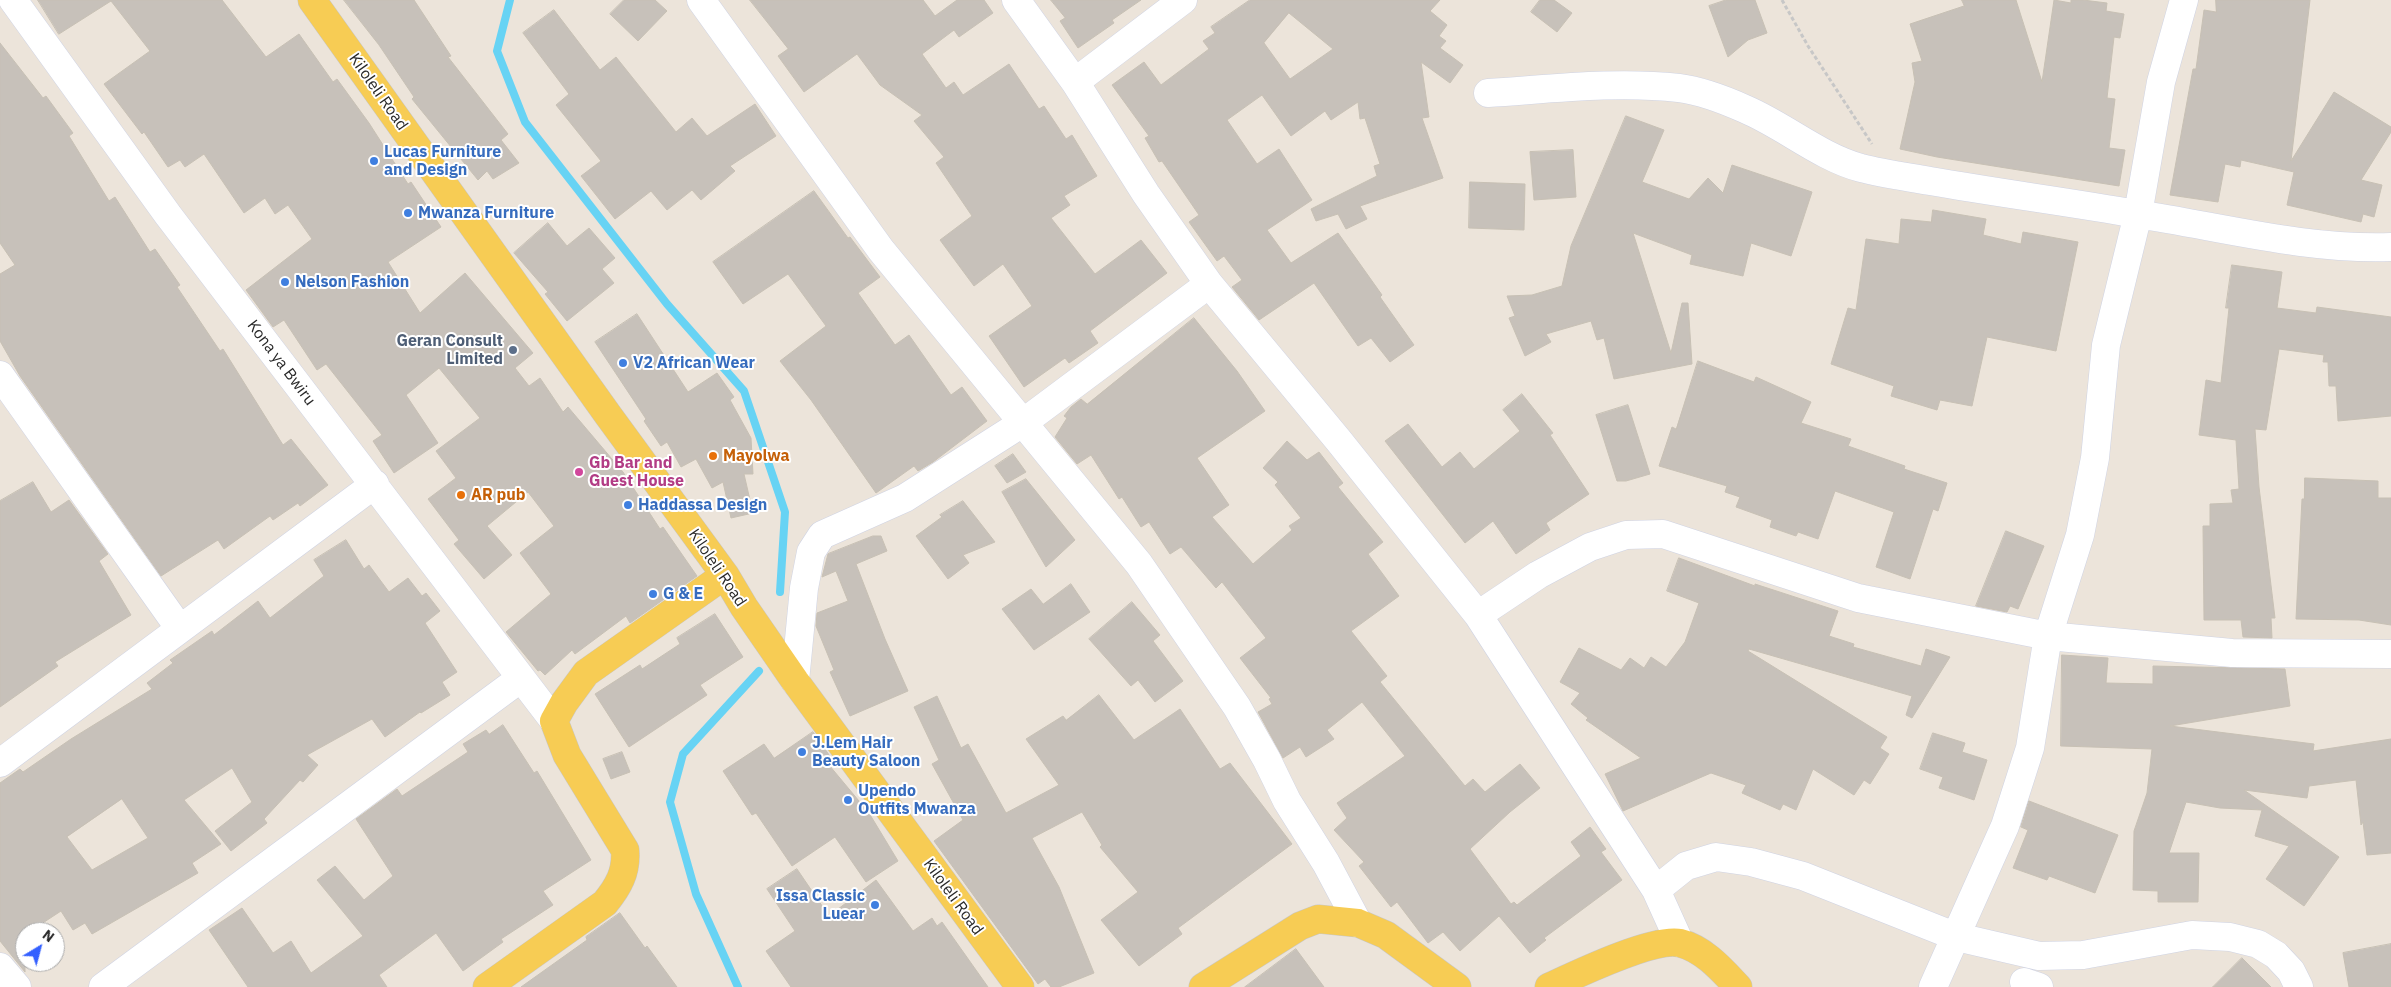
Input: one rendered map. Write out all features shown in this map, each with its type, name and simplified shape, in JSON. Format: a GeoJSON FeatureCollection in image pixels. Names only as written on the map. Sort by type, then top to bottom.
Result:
{"type":"FeatureCollection","features":[{"type":"Feature","properties":{"kind":"main road","name":"Kiloleli Road"},"geometry":{"type":"LineString","coordinates":[[312,0],[608,415],[726,575],[744,607],[795,681],[1020,987]]}},
{"type":"Feature","properties":{"kind":"main road"},"geometry":{"type":"LineString","coordinates":[[487,987],[605,903],[614,892],[626,864],[625,850],[567,755],[554,721],[564,703],[586,673],[726,575]]}},
{"type":"Feature","properties":{"kind":"main road"},"geometry":{"type":"LineString","coordinates":[[1202,987],[1308,922],[1318,919],[1358,923],[1386,936],[1457,987]]}},
{"type":"Feature","properties":{"kind":"main road"},"geometry":{"type":"LineString","coordinates":[[1549,987],[1594,966],[1666,942],[1680,943],[1695,949],[1709,959],[1738,987]]}},
{"type":"Feature","properties":{"kind":"street","name":"Kona ya Bwiru"},"geometry":{"type":"LineString","coordinates":[[13,0],[168,215],[554,721]]}},
{"type":"Feature","properties":{"kind":"street"},"geometry":{"type":"LineString","coordinates":[[702,0],[881,250],[1139,564],[1237,707],[1267,760],[1287,801],[1326,863],[1358,923]]}},
{"type":"Feature","properties":{"kind":"street"},"geometry":{"type":"LineString","coordinates":[[1016,0],[1075,82],[1146,194],[1209,284],[1478,615],[1656,890],[1680,943]]}},
{"type":"Feature","properties":{"kind":"street"},"geometry":{"type":"LineString","coordinates":[[1075,82],[1183,0]]}},
{"type":"Feature","properties":{"kind":"street"},"geometry":{"type":"LineString","coordinates":[[1933,987],[2005,826],[2030,748],[2048,636],[2080,536],[2095,458],[2106,345],[2138,214],[2161,82],[2184,0]]}},
{"type":"Feature","properties":{"kind":"street"},"geometry":{"type":"LineString","coordinates":[[1488,93],[1624,85],[1681,88],[1711,96],[1747,110],[1786,129],[1829,155],[1852,165],[1987,191],[2138,214],[2293,242],[2354,248],[2391,247]]}},
{"type":"Feature","properties":{"kind":"street"},"geometry":{"type":"LineString","coordinates":[[795,681],[804,588],[811,552],[822,535],[906,498],[1024,422],[1209,284]]}},
{"type":"Feature","properties":{"kind":"street"},"geometry":{"type":"LineString","coordinates":[[0,376],[180,629]]}},
{"type":"Feature","properties":{"kind":"street"},"geometry":{"type":"LineString","coordinates":[[0,763],[375,484]]}},
{"type":"Feature","properties":{"kind":"street"},"geometry":{"type":"LineString","coordinates":[[1478,615],[1538,575],[1590,547],[1626,535],[1663,534],[1858,598],[2048,636],[2232,653],[2391,654]]}},
{"type":"Feature","properties":{"kind":"street"},"geometry":{"type":"LineString","coordinates":[[103,987],[520,678]]}},
{"type":"Feature","properties":{"kind":"street"},"geometry":{"type":"LineString","coordinates":[[1656,890],[1686,866],[1716,857],[1751,862],[1803,876],[1957,937],[2039,956],[2083,955],[2192,935],[2230,937],[2258,944],[2276,955],[2291,971],[2299,987]]}},
{"type":"Feature","properties":{"kind":"street"},"geometry":{"type":"LineString","coordinates":[[0,967],[17,987]]}},
{"type":"Feature","properties":{"kind":"path"},"geometry":{"type":"LineString","coordinates":[[1782,0],[1808,46],[1893,174]]}},
{"type":"Feature","properties":{"kind":"building"},"geometry":{"type":"Polygon","coordinates":[[[38,0],[222,0],[266,57],[299,34],[333,82],[337,79],[369,123],[408,184],[411,182],[441,227],[388,262],[420,313],[465,273],[533,353],[515,368],[529,386],[540,378],[563,412],[568,407],[623,472],[660,529],[663,527],[697,576],[630,623],[626,616],[575,654],[572,650],[545,675],[540,670],[538,671],[506,632],[551,594],[520,553],[554,526],[528,492],[487,526],[512,555],[484,579],[454,544],[459,540],[428,499],[456,478],[436,451],[480,418],[439,368],[406,395],[438,443],[394,473],[373,441],[382,435],[326,364],[317,370],[284,320],[273,327],[246,290],[312,239],[288,205],[275,214],[265,198],[244,213],[204,154],[185,167],[180,160],[168,167],[144,132],[142,134],[104,84],[150,51],[111,1],[59,34],[38,0]]]}},
{"type":"Feature","properties":{"kind":"building"},"geometry":{"type":"Polygon","coordinates":[[[344,0],[414,0],[451,56],[448,57],[508,134],[501,140],[519,163],[493,179],[487,171],[478,180],[412,99],[414,97],[379,45],[344,0]]]}},
{"type":"Feature","properties":{"kind":"building"},"geometry":{"type":"Polygon","coordinates":[[[624,0],[655,0],[667,11],[638,41],[610,14],[624,0]]]}},
{"type":"Feature","properties":{"kind":"building"},"geometry":{"type":"Polygon","coordinates":[[[750,0],[923,0],[935,16],[957,0],[984,0],[993,13],[959,37],[954,30],[922,54],[946,88],[954,82],[963,95],[1009,64],[1039,109],[1044,106],[1066,139],[1072,135],[1097,176],[1064,196],[1070,205],[1051,218],[1095,274],[1141,240],[1167,273],[1090,331],[1098,343],[1069,363],[1065,358],[1024,387],[989,336],[1032,306],[1003,264],[974,286],[940,240],[972,216],[936,163],[944,157],[914,121],[922,115],[880,85],[857,54],[804,92],[778,56],[788,49],[750,0]]]}},
{"type":"Feature","properties":{"kind":"building"},"geometry":{"type":"Polygon","coordinates":[[[1051,0],[1141,0],[1112,20],[1114,23],[1078,48],[1060,21],[1065,18],[1051,0]]]}},
{"type":"Feature","properties":{"kind":"building"},"geometry":{"type":"Polygon","coordinates":[[[1250,0],[1440,0],[1430,11],[1447,25],[1439,36],[1446,41],[1440,48],[1463,65],[1450,83],[1421,62],[1429,117],[1422,118],[1443,178],[1360,206],[1367,219],[1346,229],[1338,214],[1316,221],[1311,209],[1377,176],[1374,166],[1380,164],[1365,118],[1360,119],[1358,102],[1331,120],[1325,111],[1291,136],[1262,95],[1227,120],[1257,164],[1279,149],[1312,200],[1267,230],[1291,263],[1338,233],[1382,295],[1380,297],[1414,345],[1390,362],[1371,338],[1358,346],[1314,283],[1259,320],[1232,287],[1242,280],[1224,256],[1217,261],[1189,222],[1199,215],[1162,161],[1159,162],[1145,138],[1149,136],[1112,85],[1144,62],[1161,85],[1209,49],[1203,41],[1215,33],[1211,27],[1250,0]],[[1289,13],[1264,43],[1290,79],[1333,49],[1289,13]]]}},
{"type":"Feature","properties":{"kind":"building"},"geometry":{"type":"Polygon","coordinates":[[[1540,0],[1554,0],[1572,13],[1557,32],[1531,12],[1540,0]]]}},
{"type":"Feature","properties":{"kind":"building"},"geometry":{"type":"Polygon","coordinates":[[[1726,0],[1755,0],[1767,33],[1748,40],[1728,57],[1709,6],[1726,0]]]}},
{"type":"Feature","properties":{"kind":"building"},"geometry":{"type":"Polygon","coordinates":[[[1962,0],[2016,0],[2042,82],[2054,0],[2071,3],[2071,0],[2083,0],[2107,3],[2106,11],[2124,14],[2120,38],[2114,37],[2107,98],[2115,99],[2109,148],[2125,150],[2119,186],[1937,157],[1900,149],[1915,82],[1912,63],[1922,61],[1910,24],[1964,6],[1962,0]]]}},
{"type":"Feature","properties":{"kind":"building"},"geometry":{"type":"Polygon","coordinates":[[[2216,0],[2310,0],[2291,161],[2334,92],[2391,127],[2391,132],[2361,180],[2382,185],[2374,217],[2363,214],[2361,222],[2287,205],[2294,172],[2241,160],[2240,167],[2225,164],[2218,202],[2170,195],[2193,69],[2196,69],[2204,10],[2216,12],[2216,0]]]}},
{"type":"Feature","properties":{"kind":"building"},"geometry":{"type":"Polygon","coordinates":[[[554,10],[600,70],[616,57],[676,132],[692,118],[707,136],[755,104],[776,136],[730,166],[735,171],[701,200],[692,190],[667,210],[651,191],[615,219],[581,176],[601,161],[556,105],[569,94],[523,33],[554,10]]]}},
{"type":"Feature","properties":{"kind":"building"},"geometry":{"type":"Polygon","coordinates":[[[0,43],[43,98],[46,96],[73,133],[69,136],[109,201],[115,197],[150,252],[155,249],[180,285],[177,287],[220,351],[223,349],[283,445],[291,439],[328,485],[300,506],[298,503],[273,520],[270,516],[224,549],[218,540],[161,576],[20,376],[0,341],[0,274],[15,265],[0,243],[0,43]]]}},
{"type":"Feature","properties":{"kind":"building"},"geometry":{"type":"Polygon","coordinates":[[[1626,116],[1664,130],[1642,182],[1689,199],[1708,178],[1723,193],[1732,165],[1812,192],[1791,256],[1751,243],[1743,276],[1690,264],[1692,255],[1633,233],[1671,353],[1682,303],[1688,303],[1692,364],[1614,379],[1604,338],[1597,340],[1591,321],[1546,334],[1551,342],[1525,356],[1509,318],[1515,316],[1507,296],[1532,295],[1562,286],[1571,246],[1626,116]]]}},
{"type":"Feature","properties":{"kind":"building"},"geometry":{"type":"Polygon","coordinates":[[[1573,150],[1576,197],[1534,200],[1530,152],[1573,150]]]}},
{"type":"Feature","properties":{"kind":"building"},"geometry":{"type":"Polygon","coordinates":[[[1470,182],[1525,184],[1524,230],[1469,228],[1470,182]]]}},
{"type":"Feature","properties":{"kind":"building"},"geometry":{"type":"Polygon","coordinates":[[[814,191],[848,238],[850,237],[880,277],[858,293],[895,345],[909,335],[951,395],[962,387],[987,421],[933,462],[918,471],[914,466],[876,493],[811,400],[780,361],[826,326],[788,274],[743,304],[713,262],[814,191]]]}},
{"type":"Feature","properties":{"kind":"building"},"geometry":{"type":"Polygon","coordinates":[[[1933,210],[1986,219],[1983,235],[2021,244],[2023,232],[2078,242],[2056,351],[1987,337],[1972,406],[1940,400],[1937,410],[1891,396],[1894,386],[1831,364],[1848,308],[1856,310],[1866,239],[1899,244],[1901,219],[1931,222],[1933,210]]]}},
{"type":"Feature","properties":{"kind":"building"},"geometry":{"type":"Polygon","coordinates":[[[548,223],[567,246],[589,228],[615,258],[602,269],[614,283],[567,321],[545,294],[548,292],[514,253],[548,223]]]}},
{"type":"Feature","properties":{"kind":"building"},"geometry":{"type":"Polygon","coordinates":[[[2232,265],[2282,272],[2277,308],[2316,313],[2317,307],[2391,317],[2391,416],[2338,421],[2336,386],[2329,386],[2328,362],[2323,362],[2324,355],[2279,349],[2266,430],[2255,429],[2259,487],[2275,618],[2271,618],[2272,638],[2243,637],[2241,620],[2204,620],[2203,526],[2210,526],[2210,504],[2233,503],[2231,490],[2239,489],[2236,440],[2199,435],[2206,380],[2221,383],[2229,308],[2226,308],[2232,265]]]}},
{"type":"Feature","properties":{"kind":"building"},"geometry":{"type":"Polygon","coordinates":[[[637,314],[688,392],[717,373],[734,397],[730,400],[751,438],[753,474],[744,474],[753,513],[731,518],[723,482],[712,488],[696,459],[681,467],[667,442],[661,446],[644,421],[646,419],[595,342],[637,314]]]}},
{"type":"Feature","properties":{"kind":"building"},"geometry":{"type":"Polygon","coordinates":[[[1194,318],[1237,371],[1265,411],[1197,458],[1229,505],[1212,517],[1253,564],[1292,530],[1289,526],[1301,518],[1275,485],[1278,482],[1263,468],[1287,441],[1307,460],[1319,452],[1343,483],[1338,487],[1383,542],[1368,554],[1399,596],[1351,631],[1387,676],[1380,682],[1465,786],[1473,779],[1485,792],[1520,764],[1540,788],[1510,812],[1470,849],[1511,904],[1514,902],[1517,905],[1581,856],[1571,842],[1590,827],[1606,849],[1601,852],[1622,880],[1544,938],[1546,940],[1530,953],[1499,916],[1460,951],[1443,932],[1428,943],[1397,902],[1391,907],[1359,866],[1364,862],[1334,830],[1347,818],[1337,803],[1405,756],[1362,702],[1327,730],[1334,739],[1306,757],[1300,747],[1283,758],[1258,712],[1272,704],[1269,699],[1271,698],[1240,658],[1266,638],[1222,582],[1216,588],[1181,547],[1170,554],[1149,522],[1141,527],[1122,497],[1119,499],[1091,455],[1077,464],[1055,437],[1067,418],[1064,416],[1071,407],[1081,399],[1087,404],[1194,318]]]}},
{"type":"Feature","properties":{"kind":"building"},"geometry":{"type":"Polygon","coordinates":[[[1698,361],[1754,382],[1756,377],[1811,402],[1801,423],[1851,439],[1848,446],[1905,466],[1904,469],[1947,483],[1938,511],[1933,509],[1910,579],[1876,567],[1894,512],[1835,491],[1818,539],[1798,532],[1796,536],[1770,527],[1772,520],[1736,507],[1740,497],[1725,492],[1727,486],[1659,466],[1672,427],[1676,429],[1698,361]]]}},
{"type":"Feature","properties":{"kind":"building"},"geometry":{"type":"Polygon","coordinates":[[[1522,394],[1553,433],[1550,435],[1589,494],[1546,523],[1550,530],[1516,554],[1493,521],[1465,543],[1385,441],[1408,424],[1442,467],[1460,452],[1474,469],[1520,431],[1503,410],[1522,394]]]}},
{"type":"Feature","properties":{"kind":"building"},"geometry":{"type":"Polygon","coordinates":[[[1628,405],[1650,474],[1626,481],[1617,481],[1596,415],[1628,405]]]}},
{"type":"Feature","properties":{"kind":"building"},"geometry":{"type":"Polygon","coordinates":[[[1013,454],[1026,472],[1007,483],[995,466],[1013,454]]]}},
{"type":"Feature","properties":{"kind":"building"},"geometry":{"type":"Polygon","coordinates":[[[2305,478],[2378,481],[2378,498],[2391,498],[2391,625],[2359,620],[2296,619],[2302,499],[2304,499],[2305,478]]]}},
{"type":"Feature","properties":{"kind":"building"},"geometry":{"type":"Polygon","coordinates":[[[1026,479],[1075,540],[1046,567],[1002,492],[1026,479]]]}},
{"type":"Feature","properties":{"kind":"building"},"geometry":{"type":"Polygon","coordinates":[[[33,482],[51,512],[69,500],[108,554],[99,561],[131,615],[55,662],[58,666],[0,707],[0,501],[33,482]]]}},
{"type":"Feature","properties":{"kind":"building"},"geometry":{"type":"Polygon","coordinates":[[[963,501],[995,542],[963,555],[969,563],[948,579],[916,536],[942,517],[940,515],[963,501]]]}},
{"type":"Feature","properties":{"kind":"building"},"geometry":{"type":"Polygon","coordinates":[[[2006,531],[2044,546],[2018,609],[2010,606],[2007,612],[1976,606],[2006,531]]]}},
{"type":"Feature","properties":{"kind":"building"},"geometry":{"type":"Polygon","coordinates":[[[873,536],[881,536],[887,551],[856,564],[885,639],[908,691],[850,716],[830,672],[834,670],[816,626],[817,613],[848,601],[836,571],[822,577],[828,554],[873,536]]]}},
{"type":"Feature","properties":{"kind":"building"},"geometry":{"type":"Polygon","coordinates":[[[346,540],[364,569],[369,565],[389,592],[408,578],[422,596],[426,593],[440,611],[425,623],[457,672],[442,682],[450,695],[420,712],[385,737],[372,719],[307,755],[318,765],[303,782],[300,780],[264,819],[267,823],[231,851],[215,831],[252,802],[232,768],[184,800],[221,844],[192,863],[198,873],[92,934],[85,923],[73,930],[61,911],[44,922],[15,922],[15,960],[0,941],[0,783],[20,769],[23,772],[71,739],[152,689],[147,683],[173,663],[170,660],[212,631],[214,635],[258,601],[270,618],[324,576],[314,560],[346,540]],[[122,799],[67,837],[92,870],[148,838],[122,799]]]}},
{"type":"Feature","properties":{"kind":"building"},"geometry":{"type":"Polygon","coordinates":[[[1679,558],[1755,586],[1755,584],[1838,611],[1829,636],[1854,644],[1853,647],[1921,666],[1926,649],[1950,657],[1912,718],[1906,715],[1912,696],[1749,649],[1748,651],[1887,737],[1880,748],[1889,754],[1870,784],[1864,780],[1854,795],[1813,769],[1796,810],[1783,804],[1780,810],[1742,793],[1746,785],[1711,773],[1623,811],[1605,774],[1641,758],[1586,720],[1588,718],[1571,704],[1580,693],[1560,682],[1579,648],[1621,670],[1630,658],[1644,668],[1651,657],[1666,667],[1685,642],[1699,603],[1667,591],[1679,558]]]}},
{"type":"Feature","properties":{"kind":"building"},"geometry":{"type":"Polygon","coordinates":[[[1071,584],[1090,612],[1034,650],[1002,609],[1031,589],[1043,604],[1071,584]]]}},
{"type":"Feature","properties":{"kind":"building"},"geometry":{"type":"Polygon","coordinates":[[[1132,602],[1160,635],[1153,641],[1183,681],[1155,702],[1138,680],[1131,686],[1089,639],[1132,602]]]}},
{"type":"Feature","properties":{"kind":"building"},"geometry":{"type":"Polygon","coordinates":[[[715,614],[743,657],[700,685],[707,695],[629,747],[595,694],[640,665],[642,669],[680,644],[677,638],[715,614]]]}},
{"type":"Feature","properties":{"kind":"building"},"geometry":{"type":"Polygon","coordinates":[[[2062,655],[2108,658],[2106,683],[2153,684],[2153,666],[2285,669],[2290,706],[2170,726],[2314,744],[2313,751],[2391,739],[2391,853],[2367,855],[2363,822],[2361,825],[2356,780],[2309,786],[2307,798],[2244,790],[2339,857],[2304,906],[2266,879],[2289,846],[2255,836],[2262,810],[2220,808],[2186,802],[2169,853],[2199,853],[2198,902],[2158,902],[2158,891],[2133,890],[2134,831],[2147,793],[2152,749],[2061,746],[2062,655]]]}},
{"type":"Feature","properties":{"kind":"building"},"geometry":{"type":"Polygon","coordinates":[[[1099,695],[1134,740],[1180,709],[1220,769],[1230,763],[1292,844],[1178,928],[1182,934],[1139,966],[1101,920],[1138,892],[1100,847],[1102,845],[1082,812],[1032,838],[1059,887],[1094,973],[1059,987],[1051,987],[1045,979],[1038,984],[934,841],[963,820],[932,764],[939,760],[914,707],[937,696],[961,748],[968,744],[1006,813],[1059,785],[1026,739],[1063,716],[1066,720],[1099,695]]]}},
{"type":"Feature","properties":{"kind":"building"},"geometry":{"type":"Polygon","coordinates":[[[503,725],[534,773],[537,771],[591,860],[543,891],[553,905],[501,939],[503,942],[463,971],[436,933],[379,975],[387,987],[248,987],[209,930],[242,908],[273,953],[291,941],[311,973],[363,936],[317,880],[335,866],[364,900],[393,876],[356,819],[397,789],[402,796],[468,752],[463,744],[486,730],[489,734],[503,725]]]}},
{"type":"Feature","properties":{"kind":"building"},"geometry":{"type":"Polygon","coordinates":[[[813,732],[834,762],[829,765],[869,813],[898,861],[866,882],[835,837],[792,866],[756,813],[752,815],[723,771],[764,744],[774,758],[813,732]]]}},
{"type":"Feature","properties":{"kind":"building"},"geometry":{"type":"Polygon","coordinates":[[[1933,733],[1965,743],[1962,752],[1987,760],[1974,800],[1939,788],[1943,777],[1920,769],[1933,733]]]}},
{"type":"Feature","properties":{"kind":"building"},"geometry":{"type":"Polygon","coordinates":[[[622,752],[630,772],[611,779],[603,759],[622,752]]]}},
{"type":"Feature","properties":{"kind":"building"},"geometry":{"type":"Polygon","coordinates":[[[2029,801],[2118,835],[2095,893],[2049,876],[2047,880],[2013,868],[2028,830],[2021,827],[2029,801]]]}},
{"type":"Feature","properties":{"kind":"building"},"geometry":{"type":"Polygon","coordinates":[[[797,869],[829,916],[876,880],[913,931],[932,918],[937,926],[942,922],[988,987],[791,987],[766,951],[795,931],[767,889],[797,869]]]}},
{"type":"Feature","properties":{"kind":"building"},"geometry":{"type":"Polygon","coordinates":[[[620,913],[645,948],[647,946],[677,987],[521,987],[587,940],[586,937],[620,913]]]}},
{"type":"Feature","properties":{"kind":"building"},"geometry":{"type":"Polygon","coordinates":[[[2391,944],[2391,987],[2349,987],[2343,953],[2391,944]]]}},
{"type":"Feature","properties":{"kind":"building"},"geometry":{"type":"Polygon","coordinates":[[[1296,949],[1324,987],[1245,987],[1296,949]]]}},
{"type":"Feature","properties":{"kind":"building"},"geometry":{"type":"Polygon","coordinates":[[[2242,958],[2271,987],[2213,987],[2242,958]]]}},
{"type":"Feature","properties":{"kind":"waterway"},"geometry":{"type":"LineString","coordinates":[[510,0],[497,51],[525,122],[667,304],[744,391],[785,512],[780,592]]}},
{"type":"Feature","properties":{"kind":"waterway"},"geometry":{"type":"LineString","coordinates":[[738,987],[696,894],[670,802],[683,754],[759,671]]}},
{"type":"Feature","properties":{"kind":"place","name":"Lucas Furniture and Design"},"geometry":{"type":"Point","coordinates":[374,161]}},
{"type":"Feature","properties":{"kind":"place","name":"Mwanza Furniture"},"geometry":{"type":"Point","coordinates":[408,213]}},
{"type":"Feature","properties":{"kind":"place","name":"Nelson Fashion"},"geometry":{"type":"Point","coordinates":[285,282]}},
{"type":"Feature","properties":{"kind":"place","name":"Geran Consult Limited"},"geometry":{"type":"Point","coordinates":[513,350]}},
{"type":"Feature","properties":{"kind":"place","name":"V2 African Wear"},"geometry":{"type":"Point","coordinates":[623,363]}},
{"type":"Feature","properties":{"kind":"place","name":"Mayolwa"},"geometry":{"type":"Point","coordinates":[713,456]}},
{"type":"Feature","properties":{"kind":"place","name":"Gb Bar and Guest House"},"geometry":{"type":"Point","coordinates":[579,472]}},
{"type":"Feature","properties":{"kind":"place","name":"AR pub"},"geometry":{"type":"Point","coordinates":[461,495]}},
{"type":"Feature","properties":{"kind":"place","name":"Haddassa Design"},"geometry":{"type":"Point","coordinates":[628,505]}},
{"type":"Feature","properties":{"kind":"place","name":"G & E"},"geometry":{"type":"Point","coordinates":[653,594]}},
{"type":"Feature","properties":{"kind":"place","name":"J.Lem Hair Beauty Saloon"},"geometry":{"type":"Point","coordinates":[802,752]}},
{"type":"Feature","properties":{"kind":"place","name":"Upendo Outfits Mwanza"},"geometry":{"type":"Point","coordinates":[848,800]}},
{"type":"Feature","properties":{"kind":"place","name":"Issa Classic Luear"},"geometry":{"type":"Point","coordinates":[875,905]}}]}
